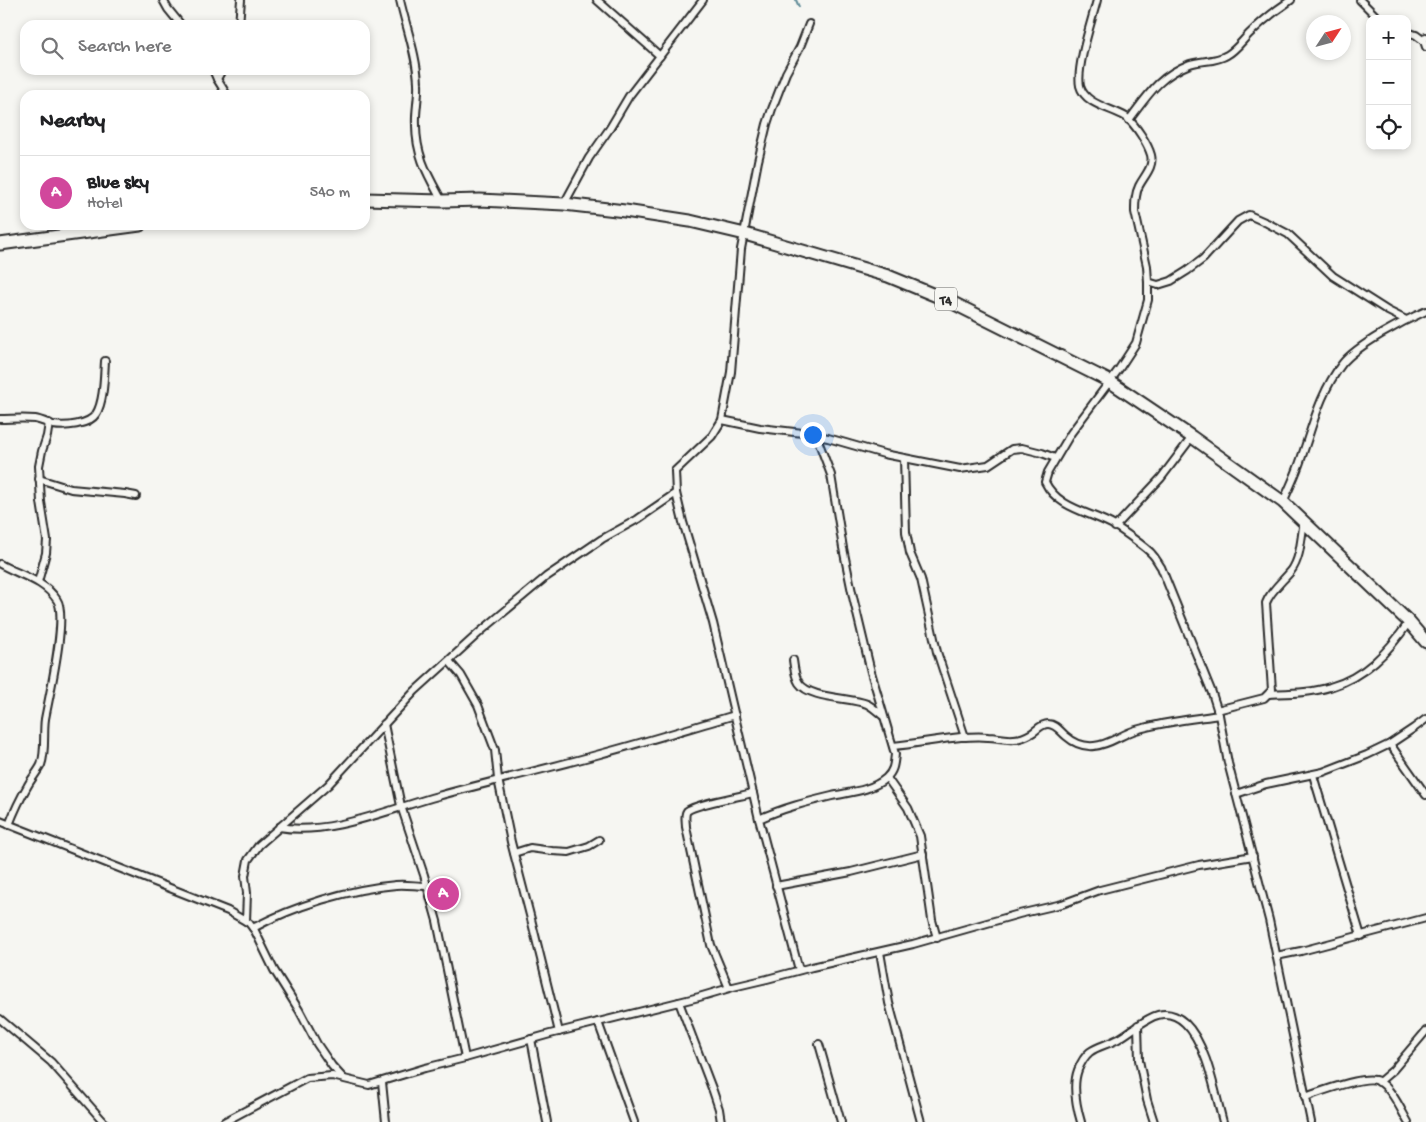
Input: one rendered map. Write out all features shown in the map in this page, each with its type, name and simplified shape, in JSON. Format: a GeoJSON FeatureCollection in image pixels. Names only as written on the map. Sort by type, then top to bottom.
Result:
{"type":"FeatureCollection","features":[{"type":"Feature","properties":{"kind":"highway","name":"T4"},"geometry":{"type":"LineString","coordinates":[[370,199],[480,200],[564,204],[625,211],[690,221],[745,234],[897,279],[949,301],[1109,381],[1192,437],[1283,502],[1409,622],[1426,642]]}},
{"type":"Feature","properties":{"kind":"highway"},"geometry":{"type":"LineString","coordinates":[[0,244],[103,230]]}},
{"type":"Feature","properties":{"kind":"street"},"geometry":{"type":"LineString","coordinates":[[163,0],[178,20]]}},
{"type":"Feature","properties":{"kind":"street"},"geometry":{"type":"LineString","coordinates":[[239,20],[241,0]]}},
{"type":"Feature","properties":{"kind":"street"},"geometry":{"type":"LineString","coordinates":[[400,0],[414,53],[418,83],[416,127],[420,156],[442,201]]}},
{"type":"Feature","properties":{"kind":"street"},"geometry":{"type":"LineString","coordinates":[[597,0],[660,56]]}},
{"type":"Feature","properties":{"kind":"street"},"geometry":{"type":"LineString","coordinates":[[564,204],[590,158],[630,96],[703,0]]}},
{"type":"Feature","properties":{"kind":"street"},"geometry":{"type":"LineString","coordinates":[[1097,0],[1083,51],[1080,76],[1081,87],[1090,99],[1126,117],[1135,126],[1152,158],[1151,166],[1139,186],[1135,204],[1135,212],[1147,266],[1148,300],[1136,343],[1071,433],[1055,458],[1045,482],[1056,498],[1115,527],[1152,553],[1161,567],[1218,712],[1276,956],[1311,1122]]}},
{"type":"Feature","properties":{"kind":"street"},"geometry":{"type":"LineString","coordinates":[[1129,120],[1162,80],[1175,71],[1193,63],[1211,61],[1234,51],[1270,15],[1291,0]]}},
{"type":"Feature","properties":{"kind":"street"},"geometry":{"type":"LineString","coordinates":[[1360,0],[1375,15]]}},
{"type":"Feature","properties":{"kind":"street"},"geometry":{"type":"LineString","coordinates":[[799,970],[759,819],[713,623],[683,522],[676,493],[675,471],[712,436],[722,420],[731,372],[739,266],[750,199],[767,124],[786,73],[800,48],[809,24]]}},
{"type":"Feature","properties":{"kind":"street"},"geometry":{"type":"LineString","coordinates":[[1411,34],[1425,42]]}},
{"type":"Feature","properties":{"kind":"street"},"geometry":{"type":"LineString","coordinates":[[215,75],[224,90]]}},
{"type":"Feature","properties":{"kind":"street"},"geometry":{"type":"LineString","coordinates":[[217,79],[219,75]]}},
{"type":"Feature","properties":{"kind":"street"},"geometry":{"type":"LineString","coordinates":[[1148,282],[1158,285],[1171,281],[1187,271],[1203,259],[1238,221],[1249,215],[1288,234],[1333,276],[1388,311],[1406,320]]}},
{"type":"Feature","properties":{"kind":"street"},"geometry":{"type":"LineString","coordinates":[[1283,502],[1302,458],[1321,400],[1343,363],[1369,342],[1406,320],[1426,311]]}},
{"type":"Feature","properties":{"kind":"street"},"geometry":{"type":"LineString","coordinates":[[0,419],[32,419],[65,425],[91,420],[99,409],[105,361]]}},
{"type":"Feature","properties":{"kind":"street"},"geometry":{"type":"LineString","coordinates":[[722,420],[760,428],[803,432],[904,458],[960,469],[988,466],[1012,449],[1022,448],[1042,452],[1055,458]]}},
{"type":"Feature","properties":{"kind":"street"},"geometry":{"type":"LineString","coordinates":[[38,582],[46,553],[47,540],[40,502],[38,466],[49,423]]}},
{"type":"Feature","properties":{"kind":"street"},"geometry":{"type":"LineString","coordinates":[[759,819],[778,810],[863,790],[887,778],[894,768],[895,754],[883,716],[853,596],[831,476],[816,435]]}},
{"type":"Feature","properties":{"kind":"street"},"geometry":{"type":"LineString","coordinates":[[1115,527],[1161,478],[1192,437]]}},
{"type":"Feature","properties":{"kind":"street"},"geometry":{"type":"LineString","coordinates":[[904,458],[906,532],[910,553],[921,579],[937,652],[965,737]]}},
{"type":"Feature","properties":{"kind":"street"},"geometry":{"type":"LineString","coordinates":[[39,479],[71,489],[136,496]]}},
{"type":"Feature","properties":{"kind":"street"},"geometry":{"type":"LineString","coordinates":[[246,921],[245,876],[248,860],[259,845],[328,784],[415,691],[480,632],[546,577],[602,539],[638,519],[676,493]]}},
{"type":"Feature","properties":{"kind":"street"},"geometry":{"type":"LineString","coordinates":[[893,746],[965,737],[1012,740],[1032,733],[1042,725],[1047,724],[1052,724],[1075,742],[1093,746],[1104,744],[1138,730],[1218,712],[1264,698],[1272,690],[1273,684],[1269,658],[1266,603],[1269,596],[1291,571],[1297,560],[1304,521]]}},
{"type":"Feature","properties":{"kind":"street"},"geometry":{"type":"LineString","coordinates":[[0,564],[38,582],[58,600],[61,613],[59,641],[45,720],[44,756],[39,769],[27,786],[9,825]]}},
{"type":"Feature","properties":{"kind":"street"},"geometry":{"type":"LineString","coordinates":[[1269,694],[1309,692],[1329,688],[1358,675],[1378,660],[1395,642],[1409,622]]}},
{"type":"Feature","properties":{"kind":"street"},"geometry":{"type":"LineString","coordinates":[[793,660],[795,673],[800,684],[809,691],[868,705],[883,716]]}},
{"type":"Feature","properties":{"kind":"street"},"geometry":{"type":"LineString","coordinates":[[449,661],[469,688],[495,750],[498,780],[514,853],[558,1032]]}},
{"type":"Feature","properties":{"kind":"street"},"geometry":{"type":"LineString","coordinates":[[279,827],[291,830],[317,828],[348,822],[498,780],[598,755],[735,715]]}},
{"type":"Feature","properties":{"kind":"street"},"geometry":{"type":"LineString","coordinates":[[1236,794],[1286,779],[1313,775],[1367,755],[1390,744],[1426,719]]}},
{"type":"Feature","properties":{"kind":"street"},"geometry":{"type":"LineString","coordinates":[[384,724],[401,806],[424,874],[437,921],[465,1058]]}},
{"type":"Feature","properties":{"kind":"street"},"geometry":{"type":"LineString","coordinates":[[1390,744],[1426,794]]}},
{"type":"Feature","properties":{"kind":"street"},"geometry":{"type":"LineString","coordinates":[[1313,775],[1361,936]]}},
{"type":"Feature","properties":{"kind":"street"},"geometry":{"type":"LineString","coordinates":[[887,778],[908,808],[920,836],[932,920],[937,938]]}},
{"type":"Feature","properties":{"kind":"street"},"geometry":{"type":"LineString","coordinates":[[729,988],[711,944],[685,816],[688,811],[697,806],[754,793]]}},
{"type":"Feature","properties":{"kind":"street"},"geometry":{"type":"LineString","coordinates":[[0,821],[228,911],[246,921],[253,928],[283,986],[299,1010],[317,1044],[332,1066],[344,1079]]}},
{"type":"Feature","properties":{"kind":"street"},"geometry":{"type":"LineString","coordinates":[[514,853],[530,848],[552,852],[569,852],[589,846],[599,840]]}},
{"type":"Feature","properties":{"kind":"street"},"geometry":{"type":"LineString","coordinates":[[776,886],[851,872],[923,854]]}},
{"type":"Feature","properties":{"kind":"street"},"geometry":{"type":"LineString","coordinates":[[224,1122],[307,1078],[332,1076],[370,1085],[558,1032],[846,958],[937,938],[1018,914],[1062,904],[1100,890],[1199,865],[1253,856]]}},
{"type":"Feature","properties":{"kind":"street"},"geometry":{"type":"LineString","coordinates":[[253,928],[282,914],[353,891],[397,885],[426,886]]}},
{"type":"Feature","properties":{"kind":"street"},"geometry":{"type":"LineString","coordinates":[[1276,956],[1301,952],[1426,918]]}},
{"type":"Feature","properties":{"kind":"street"},"geometry":{"type":"LineString","coordinates":[[880,952],[889,1003],[921,1122]]}},
{"type":"Feature","properties":{"kind":"street"},"geometry":{"type":"LineString","coordinates":[[679,1002],[713,1091],[721,1122]]}},
{"type":"Feature","properties":{"kind":"street"},"geometry":{"type":"LineString","coordinates":[[1080,1122],[1074,1092],[1078,1070],[1090,1050],[1118,1039],[1157,1015],[1169,1014],[1184,1022],[1202,1047],[1222,1122]]}},
{"type":"Feature","properties":{"kind":"street"},"geometry":{"type":"LineString","coordinates":[[0,1019],[51,1062],[104,1122]]}},
{"type":"Feature","properties":{"kind":"street"},"geometry":{"type":"LineString","coordinates":[[598,1022],[634,1122]]}},
{"type":"Feature","properties":{"kind":"street"},"geometry":{"type":"LineString","coordinates":[[1138,1025],[1139,1060],[1147,1100],[1154,1122]]}},
{"type":"Feature","properties":{"kind":"street"},"geometry":{"type":"LineString","coordinates":[[1379,1082],[1393,1070],[1426,1031]]}},
{"type":"Feature","properties":{"kind":"street"},"geometry":{"type":"LineString","coordinates":[[531,1039],[547,1122]]}},
{"type":"Feature","properties":{"kind":"street"},"geometry":{"type":"LineString","coordinates":[[818,1044],[841,1122]]}},
{"type":"Feature","properties":{"kind":"street"},"geometry":{"type":"LineString","coordinates":[[1305,1097],[1352,1082],[1376,1079],[1385,1086],[1408,1122]]}},
{"type":"Feature","properties":{"kind":"street"},"geometry":{"type":"LineString","coordinates":[[382,1082],[386,1122]]}},
{"type":"Feature","properties":{"kind":"waterway"},"geometry":{"type":"LineString","coordinates":[[796,0],[799,7]]}},
{"type":"Feature","properties":{"kind":"place","name":"Blue sky"},"geometry":{"type":"Point","coordinates":[443,894]}}]}
